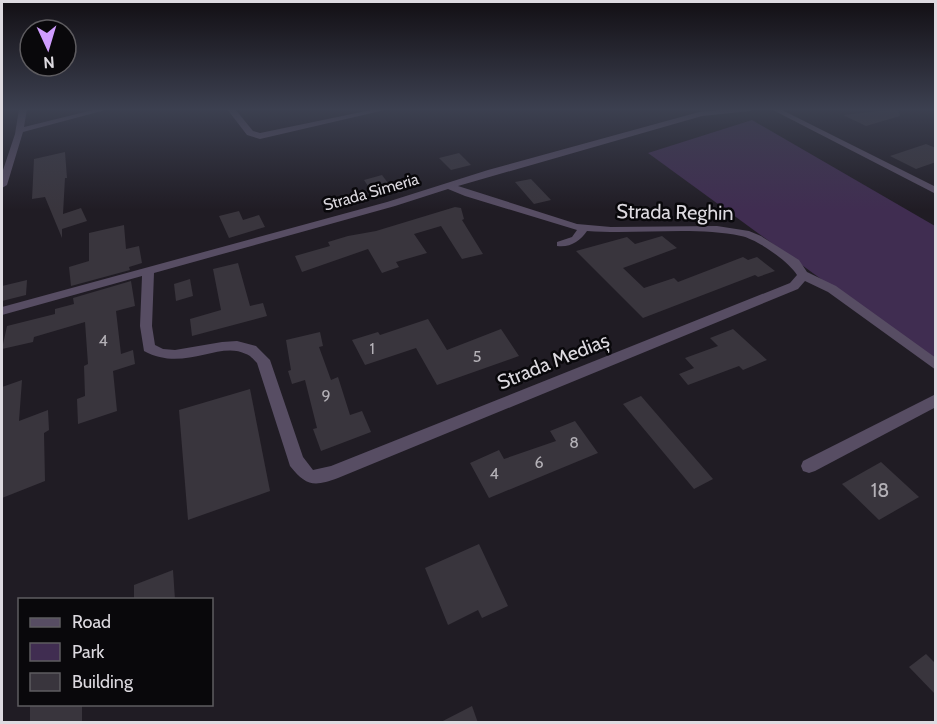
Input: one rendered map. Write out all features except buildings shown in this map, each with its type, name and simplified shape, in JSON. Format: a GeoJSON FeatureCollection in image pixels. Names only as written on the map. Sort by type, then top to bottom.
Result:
{"type":"FeatureCollection","features":[{"type":"Feature","properties":{"kind":"street"},"geometry":{"type":"LineString","coordinates":[[2,185],[15,143]]}},
{"type":"Feature","properties":{"kind":"street","name":"Strada Simeria"},"geometry":{"type":"LineString","coordinates":[[2,311],[148,273],[598,143]]}},
{"type":"Feature","properties":{"kind":"street"},"geometry":{"type":"LineString","coordinates":[[841,143],[936,192]]}},
{"type":"Feature","properties":{"kind":"street","name":"Strada Reghin"},"geometry":{"type":"LineString","coordinates":[[450,186],[468,194],[554,221],[584,228],[611,230],[698,228],[745,233],[768,243],[795,263],[803,275],[832,289],[936,364]]}},
{"type":"Feature","properties":{"kind":"street"},"geometry":{"type":"LineString","coordinates":[[561,244],[576,239],[584,228]]}},
{"type":"Feature","properties":{"kind":"street","name":"Strada Mediaș"},"geometry":{"type":"LineString","coordinates":[[148,273],[146,326],[149,348],[160,355],[169,356],[219,346],[244,348],[258,354],[263,360],[296,461],[307,475],[313,477],[332,473],[794,286],[803,275]]}},
{"type":"Feature","properties":{"kind":"street"},"geometry":{"type":"LineString","coordinates":[[809,466],[936,400]]}},
{"type":"Feature","properties":{"kind":"green space"},"geometry":{"type":"Polygon","coordinates":[[[680,143],[791,143],[935,226],[935,362],[648,153],[680,143]]]}}]}
